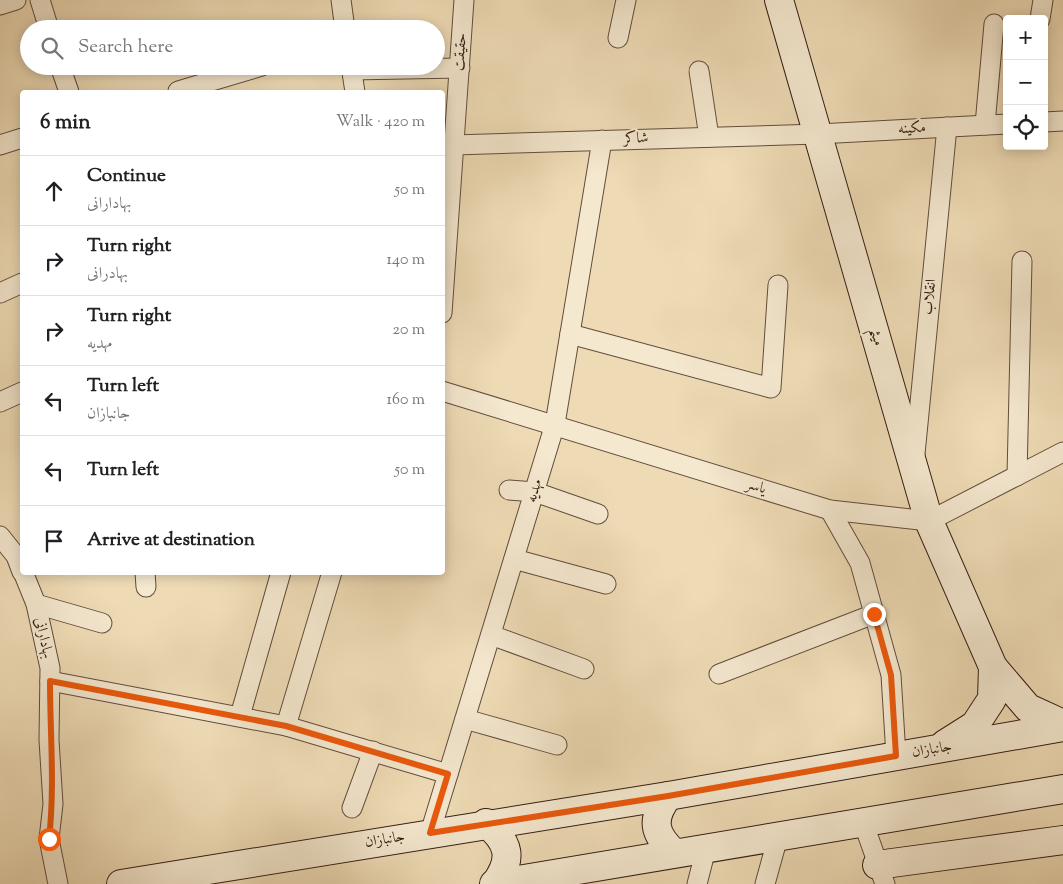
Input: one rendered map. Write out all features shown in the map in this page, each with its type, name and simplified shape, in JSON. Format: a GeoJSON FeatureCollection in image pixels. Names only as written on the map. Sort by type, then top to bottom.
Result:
{"type":"FeatureCollection","features":[{"type":"Feature","properties":{"kind":"main road","name":"میثم"},"geometry":{"type":"LineString","coordinates":[[779,0],[929,520],[993,667]]}},
{"type":"Feature","properties":{"kind":"main road"},"geometry":{"type":"LineString","coordinates":[[993,667],[1028,708],[1063,726]]}},
{"type":"Feature","properties":{"kind":"main road"},"geometry":{"type":"LineString","coordinates":[[938,749],[975,726],[992,699],[993,667]]}},
{"type":"Feature","properties":{"kind":"main road","name":"جانبازان"},"geometry":{"type":"LineString","coordinates":[[121,884],[668,796],[1063,726]]}},
{"type":"Feature","properties":{"kind":"main road"},"geometry":{"type":"LineString","coordinates":[[494,884],[575,877],[674,853],[1063,789]]}},
{"type":"Feature","properties":{"kind":"main road"},"geometry":{"type":"LineString","coordinates":[[668,796],[658,809],[656,826],[662,842],[674,853]]}},
{"type":"Feature","properties":{"kind":"main road"},"geometry":{"type":"LineString","coordinates":[[486,824],[500,835],[507,852],[505,869],[494,884]]}},
{"type":"Feature","properties":{"kind":"main road"},"geometry":{"type":"LineString","coordinates":[[881,874],[1063,840]]}},
{"type":"Feature","properties":{"kind":"street"},"geometry":{"type":"LineString","coordinates":[[0,5],[16,0]]}},
{"type":"Feature","properties":{"kind":"street"},"geometry":{"type":"LineString","coordinates":[[40,0],[46,20]]}},
{"type":"Feature","properties":{"kind":"street"},"geometry":{"type":"LineString","coordinates":[[341,0],[344,20]]}},
{"type":"Feature","properties":{"kind":"street","name":"حقیقت"},"geometry":{"type":"LineString","coordinates":[[445,271],[464,0]]}},
{"type":"Feature","properties":{"kind":"street"},"geometry":{"type":"LineString","coordinates":[[618,38],[626,0]]}},
{"type":"Feature","properties":{"kind":"street"},"geometry":{"type":"LineString","coordinates":[[1041,15],[1043,0]]}},
{"type":"Feature","properties":{"kind":"street"},"geometry":{"type":"LineString","coordinates":[[985,125],[994,24]]}},
{"type":"Feature","properties":{"kind":"street"},"geometry":{"type":"LineString","coordinates":[[445,68],[460,68]]}},
{"type":"Feature","properties":{"kind":"street"},"geometry":{"type":"LineString","coordinates":[[699,72],[709,137]]}},
{"type":"Feature","properties":{"kind":"street"},"geometry":{"type":"LineString","coordinates":[[63,75],[68,90]]}},
{"type":"Feature","properties":{"kind":"street"},"geometry":{"type":"LineString","coordinates":[[181,90],[232,75]]}},
{"type":"Feature","properties":{"kind":"street"},"geometry":{"type":"LineString","coordinates":[[352,75],[355,90]]}},
{"type":"Feature","properties":{"kind":"street"},"geometry":{"type":"LineString","coordinates":[[1048,122],[1063,121]]}},
{"type":"Feature","properties":{"kind":"street","name":"مکینه"},"geometry":{"type":"LineString","coordinates":[[818,134],[1003,124]]}},
{"type":"Feature","properties":{"kind":"street","name":"انقلاب"},"geometry":{"type":"LineString","coordinates":[[913,466],[947,127]]}},
{"type":"Feature","properties":{"kind":"street","name":"شاکر"},"geometry":{"type":"LineString","coordinates":[[454,145],[818,134]]}},
{"type":"Feature","properties":{"kind":"street"},"geometry":{"type":"LineString","coordinates":[[0,145],[20,139]]}},
{"type":"Feature","properties":{"kind":"street","name":"مهدیه"},"geometry":{"type":"LineString","coordinates":[[430,833],[555,424],[602,140]]}},
{"type":"Feature","properties":{"kind":"street"},"geometry":{"type":"LineString","coordinates":[[1017,476],[1022,262]]}},
{"type":"Feature","properties":{"kind":"street"},"geometry":{"type":"LineString","coordinates":[[0,293],[20,284]]}},
{"type":"Feature","properties":{"kind":"street"},"geometry":{"type":"LineString","coordinates":[[570,334],[771,388],[778,285]]}},
{"type":"Feature","properties":{"kind":"street"},"geometry":{"type":"LineString","coordinates":[[0,402],[20,393]]}},
{"type":"Feature","properties":{"kind":"street","name":"یاسر"},"geometry":{"type":"LineString","coordinates":[[445,393],[555,424],[830,510],[929,520]]}},
{"type":"Feature","properties":{"kind":"street"},"geometry":{"type":"LineString","coordinates":[[929,520],[1063,452]]}},
{"type":"Feature","properties":{"kind":"street"},"geometry":{"type":"LineString","coordinates":[[509,490],[535,492],[598,514]]}},
{"type":"Feature","properties":{"kind":"street"},"geometry":{"type":"LineString","coordinates":[[830,510],[860,563],[891,675],[896,756]]}},
{"type":"Feature","properties":{"kind":"street","name":"بهادارانی"},"geometry":{"type":"LineString","coordinates":[[0,536],[16,556],[20,565]]}},
{"type":"Feature","properties":{"kind":"street"},"geometry":{"type":"LineString","coordinates":[[514,559],[606,584]]}},
{"type":"Feature","properties":{"kind":"street","name":"بهادارانی"},"geometry":{"type":"LineString","coordinates":[[24,575],[36,604],[50,668],[50,740],[53,804],[49,839],[58,884]]}},
{"type":"Feature","properties":{"kind":"street"},"geometry":{"type":"LineString","coordinates":[[240,716],[281,575]]}},
{"type":"Feature","properties":{"kind":"street"},"geometry":{"type":"LineString","coordinates":[[286,726],[331,575]]}},
{"type":"Feature","properties":{"kind":"street"},"geometry":{"type":"LineString","coordinates":[[36,604],[102,623]]}},
{"type":"Feature","properties":{"kind":"street"},"geometry":{"type":"LineString","coordinates":[[719,674],[874,614]]}},
{"type":"Feature","properties":{"kind":"street"},"geometry":{"type":"LineString","coordinates":[[491,635],[584,669]]}},
{"type":"Feature","properties":{"kind":"street"},"geometry":{"type":"LineString","coordinates":[[50,681],[286,726],[448,774]]}},
{"type":"Feature","properties":{"kind":"street"},"geometry":{"type":"LineString","coordinates":[[465,720],[557,746]]}},
{"type":"Feature","properties":{"kind":"street"},"geometry":{"type":"LineString","coordinates":[[352,808],[373,752]]}},
{"type":"Feature","properties":{"kind":"street"},"geometry":{"type":"LineString","coordinates":[[863,822],[881,874]]}},
{"type":"Feature","properties":{"kind":"street"},"geometry":{"type":"LineString","coordinates":[[765,884],[778,837]]}},
{"type":"Feature","properties":{"kind":"street"},"geometry":{"type":"LineString","coordinates":[[697,884],[706,849]]}},
{"type":"Feature","properties":{"kind":"route"},"geometry":{"type":"LineString","coordinates":[[49,839],[53,804],[50,681],[286,726],[448,774],[430,833],[668,796],[896,756],[891,675],[874,614]]}}]}
